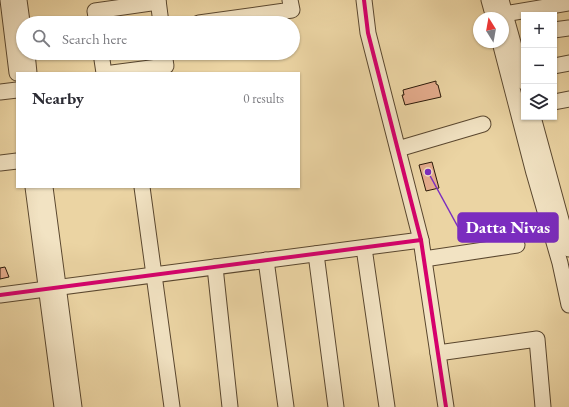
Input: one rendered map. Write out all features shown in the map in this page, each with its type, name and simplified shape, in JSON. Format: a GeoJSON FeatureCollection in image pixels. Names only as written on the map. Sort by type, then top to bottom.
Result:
{"type":"FeatureCollection","features":[{"type":"Feature","properties":{"kind":"street"},"geometry":{"type":"LineString","coordinates":[[249,16],[292,10],[290,0]]}},
{"type":"Feature","properties":{"kind":"street"},"geometry":{"type":"LineString","coordinates":[[364,0],[368,33],[421,240],[446,407]]}},
{"type":"Feature","properties":{"kind":"street"},"geometry":{"type":"LineString","coordinates":[[489,0],[500,11],[512,39],[521,68]]}},
{"type":"Feature","properties":{"kind":"street"},"geometry":{"type":"LineString","coordinates":[[96,16],[95,11],[158,1],[160,16]]}},
{"type":"Feature","properties":{"kind":"street"},"geometry":{"type":"LineString","coordinates":[[500,11],[569,3]]}},
{"type":"Feature","properties":{"kind":"street"},"geometry":{"type":"LineString","coordinates":[[9,6],[17,72]]}},
{"type":"Feature","properties":{"kind":"street"},"geometry":{"type":"LineString","coordinates":[[557,30],[569,28]]}},
{"type":"Feature","properties":{"kind":"street"},"geometry":{"type":"LineString","coordinates":[[512,39],[534,173],[565,262],[569,304]]}},
{"type":"Feature","properties":{"kind":"street"},"geometry":{"type":"LineString","coordinates":[[27,60],[30,72]]}},
{"type":"Feature","properties":{"kind":"street"},"geometry":{"type":"LineString","coordinates":[[102,60],[104,72]]}},
{"type":"Feature","properties":{"kind":"street"},"geometry":{"type":"LineString","coordinates":[[127,72],[166,66],[165,60]]}},
{"type":"Feature","properties":{"kind":"street"},"geometry":{"type":"LineString","coordinates":[[557,65],[569,63]]}},
{"type":"Feature","properties":{"kind":"street"},"geometry":{"type":"LineString","coordinates":[[0,92],[16,90]]}},
{"type":"Feature","properties":{"kind":"street"},"geometry":{"type":"LineString","coordinates":[[557,101],[569,99]]}},
{"type":"Feature","properties":{"kind":"street"},"geometry":{"type":"LineString","coordinates":[[534,120],[569,249]]}},
{"type":"Feature","properties":{"kind":"street"},"geometry":{"type":"LineString","coordinates":[[398,149],[482,124]]}},
{"type":"Feature","properties":{"kind":"street"},"geometry":{"type":"LineString","coordinates":[[0,163],[16,161]]}},
{"type":"Feature","properties":{"kind":"street"},"geometry":{"type":"LineString","coordinates":[[33,188],[74,407]]}},
{"type":"Feature","properties":{"kind":"street"},"geometry":{"type":"LineString","coordinates":[[45,188],[62,407]]}},
{"type":"Feature","properties":{"kind":"street"},"geometry":{"type":"LineString","coordinates":[[142,188],[172,407]]}},
{"type":"Feature","properties":{"kind":"street"},"geometry":{"type":"LineString","coordinates":[[0,295],[421,240]]}},
{"type":"Feature","properties":{"kind":"street"},"geometry":{"type":"LineString","coordinates":[[424,259],[517,245]]}},
{"type":"Feature","properties":{"kind":"street"},"geometry":{"type":"LineString","coordinates":[[364,248],[387,407]]}},
{"type":"Feature","properties":{"kind":"street"},"geometry":{"type":"LineString","coordinates":[[316,254],[336,407]]}},
{"type":"Feature","properties":{"kind":"street"},"geometry":{"type":"LineString","coordinates":[[266,260],[286,407]]}},
{"type":"Feature","properties":{"kind":"street"},"geometry":{"type":"LineString","coordinates":[[215,267],[230,407]]}},
{"type":"Feature","properties":{"kind":"street"},"geometry":{"type":"LineString","coordinates":[[438,354],[537,338],[543,407]]}},
{"type":"Feature","properties":{"kind":"building"},"geometry":{"type":"Polygon","coordinates":[[[436,81],[441,97],[405,105],[402,95],[404,95],[403,90],[436,81]]]}},
{"type":"Feature","properties":{"kind":"building"},"geometry":{"type":"Polygon","coordinates":[[[432,162],[439,188],[426,191],[419,165],[432,162]]]}},
{"type":"Feature","properties":{"kind":"building"},"geometry":{"type":"Polygon","coordinates":[[[5,267],[9,277],[0,279],[0,268],[5,267]]]}},
{"type":"Feature","properties":{"kind":"cycle path"},"geometry":{"type":"LineString","coordinates":[[364,0],[368,33],[421,240],[446,407]]}},
{"type":"Feature","properties":{"kind":"cycle path"},"geometry":{"type":"LineString","coordinates":[[0,295],[421,240]]}},
{"type":"Feature","properties":{"kind":"place","name":"Datta Nivas"},"geometry":{"type":"Point","coordinates":[428,172]}}]}
